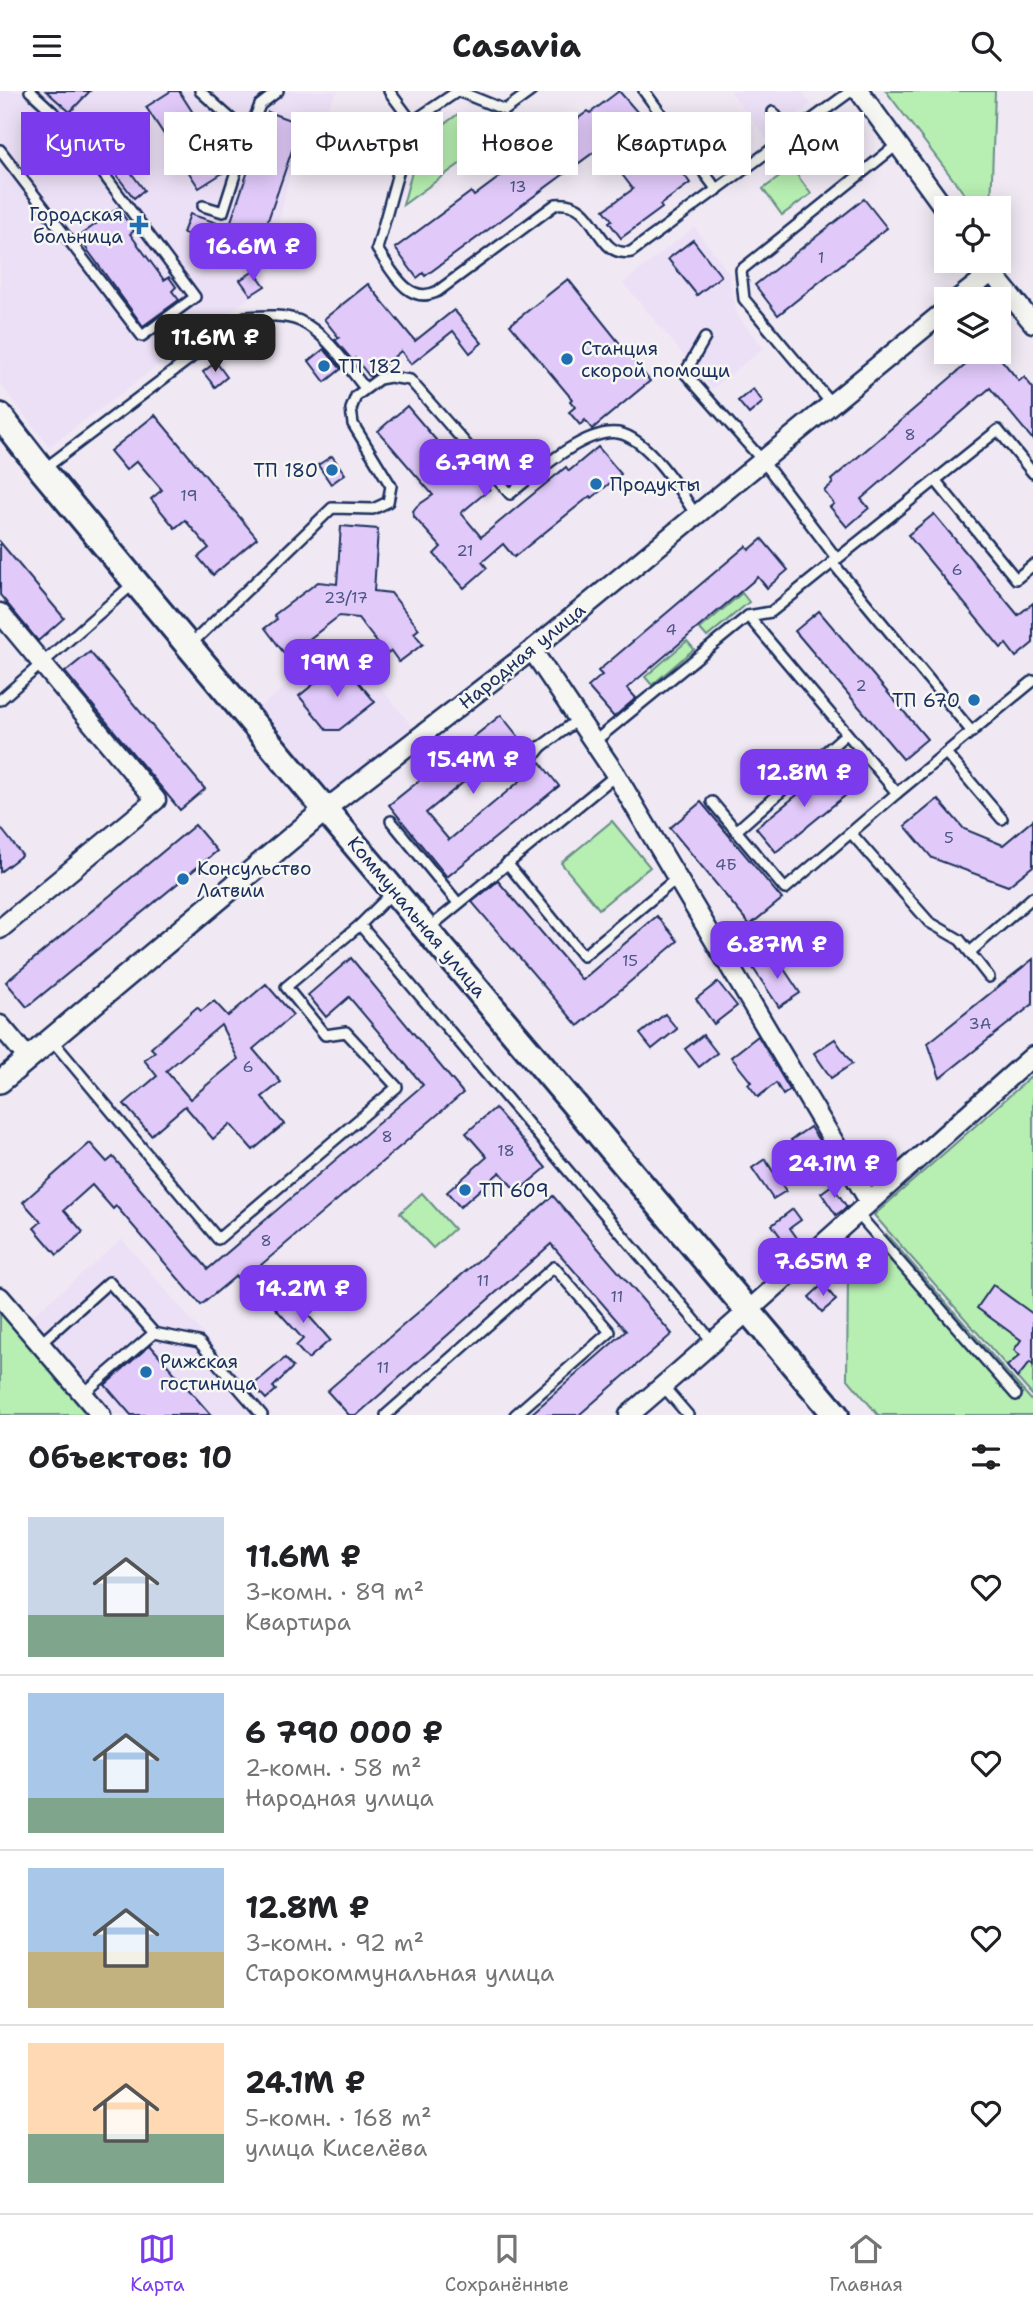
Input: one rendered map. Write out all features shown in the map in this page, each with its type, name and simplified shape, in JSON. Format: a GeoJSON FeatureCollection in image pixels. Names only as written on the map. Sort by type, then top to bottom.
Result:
{"type":"FeatureCollection","features":[{"type":"Feature","properties":{"kind":"main road","name":"Коммунальная улица"},"geometry":{"type":"LineString","coordinates":[[0,416],[135,582],[836,1415]]}},
{"type":"Feature","properties":{"kind":"street"},"geometry":{"type":"LineString","coordinates":[[859,91],[935,196]]}},
{"type":"Feature","properties":{"kind":"street"},"geometry":{"type":"LineString","coordinates":[[968,287],[981,273]]}},
{"type":"Feature","properties":{"kind":"street"},"geometry":{"type":"LineString","coordinates":[[991,273],[1033,323]]}},
{"type":"Feature","properties":{"kind":"street","name":"Народная улица"},"geometry":{"type":"LineString","coordinates":[[0,1082],[326,809],[532,650],[934,320]]}},
{"type":"Feature","properties":{"kind":"street"},"geometry":{"type":"LineString","coordinates":[[0,613],[156,800],[0,929]]}},
{"type":"Feature","properties":{"kind":"street"},"geometry":{"type":"LineString","coordinates":[[532,650],[616,775],[863,1207]]}},
{"type":"Feature","properties":{"kind":"street"},"geometry":{"type":"LineString","coordinates":[[0,1025],[27,1057]]}},
{"type":"Feature","properties":{"kind":"street"},"geometry":{"type":"LineString","coordinates":[[629,1415],[750,1311],[1033,1056]]}},
{"type":"Feature","properties":{"kind":"street"},"geometry":{"type":"LineString","coordinates":[[0,1297],[101,1415]]}},
{"type":"Feature","properties":{"kind":"lane"},"geometry":{"type":"LineString","coordinates":[[0,150],[142,336],[195,297],[67,125],[30,91]]}},
{"type":"Feature","properties":{"kind":"lane"},"geometry":{"type":"LineString","coordinates":[[200,91],[223,112]]}},
{"type":"Feature","properties":{"kind":"lane"},"geometry":{"type":"LineString","coordinates":[[257,112],[260,105],[278,91]]}},
{"type":"Feature","properties":{"kind":"lane"},"geometry":{"type":"LineString","coordinates":[[389,91],[405,112]]}},
{"type":"Feature","properties":{"kind":"lane"},"geometry":{"type":"LineString","coordinates":[[427,112],[458,91],[505,110],[531,91]]}},
{"type":"Feature","properties":{"kind":"lane"},"geometry":{"type":"LineString","coordinates":[[644,91],[717,190]]}},
{"type":"Feature","properties":{"kind":"lane"},"geometry":{"type":"LineString","coordinates":[[822,112],[851,91]]}},
{"type":"Feature","properties":{"kind":"lane"},"geometry":{"type":"LineString","coordinates":[[831,403],[744,299],[741,270],[898,144]]}},
{"type":"Feature","properties":{"kind":"lane"},"geometry":{"type":"LineString","coordinates":[[397,175],[377,249],[406,288],[416,295],[428,295],[438,292],[556,204],[568,204],[581,209],[611,249],[626,253],[636,250],[765,154]]}},
{"type":"Feature","properties":{"kind":"lane"},"geometry":{"type":"LineString","coordinates":[[203,205],[223,212],[235,175]]}},
{"type":"Feature","properties":{"kind":"lane"},"geometry":{"type":"LineString","coordinates":[[42,470],[245,317],[274,316],[299,321],[325,340],[365,388]]}},
{"type":"Feature","properties":{"kind":"lane"},"geometry":{"type":"LineString","coordinates":[[705,338],[685,373],[762,460],[835,561],[972,732]]}},
{"type":"Feature","properties":{"kind":"lane"},"geometry":{"type":"LineString","coordinates":[[189,646],[332,508],[373,509],[388,502],[391,486],[353,424],[351,409],[356,396],[379,379],[390,377],[410,380],[510,493],[574,445],[596,436],[617,433],[641,444],[679,489],[695,515]]}},
{"type":"Feature","properties":{"kind":"lane"},"geometry":{"type":"LineString","coordinates":[[595,741],[748,616],[771,612],[998,430],[1033,473]]}},
{"type":"Feature","properties":{"kind":"lane"},"geometry":{"type":"LineString","coordinates":[[936,481],[1016,579],[1033,565]]}},
{"type":"Feature","properties":{"kind":"lane"},"geometry":{"type":"LineString","coordinates":[[0,700],[135,582]]}},
{"type":"Feature","properties":{"kind":"lane"},"geometry":{"type":"LineString","coordinates":[[748,616],[897,793]]}},
{"type":"Feature","properties":{"kind":"lane"},"geometry":{"type":"LineString","coordinates":[[712,802],[785,889],[1033,681]]}},
{"type":"Feature","properties":{"kind":"lane"},"geometry":{"type":"LineString","coordinates":[[532,753],[579,719]]}},
{"type":"Feature","properties":{"kind":"lane"},"geometry":{"type":"LineString","coordinates":[[736,831],[846,734]]}},
{"type":"Feature","properties":{"kind":"lane"},"geometry":{"type":"LineString","coordinates":[[946,753],[1002,819]]}},
{"type":"Feature","properties":{"kind":"lane"},"geometry":{"type":"LineString","coordinates":[[427,929],[616,775]]}},
{"type":"Feature","properties":{"kind":"lane"},"geometry":{"type":"LineString","coordinates":[[391,821],[458,903]]}},
{"type":"Feature","properties":{"kind":"lane"},"geometry":{"type":"LineString","coordinates":[[851,833],[929,922],[960,940],[989,977]]}},
{"type":"Feature","properties":{"kind":"lane"},"geometry":{"type":"LineString","coordinates":[[507,863],[583,956],[677,878]]}},
{"type":"Feature","properties":{"kind":"lane"},"geometry":{"type":"LineString","coordinates":[[51,1039],[218,1239],[397,1087],[346,1032],[325,1035],[286,987],[360,925],[394,891]]}},
{"type":"Feature","properties":{"kind":"lane"},"geometry":{"type":"LineString","coordinates":[[970,952],[1033,897]]}},
{"type":"Feature","properties":{"kind":"lane"},"geometry":{"type":"LineString","coordinates":[[360,925],[713,1342]]}},
{"type":"Feature","properties":{"kind":"lane"},"geometry":{"type":"LineString","coordinates":[[863,1207],[1016,1395]]}},
{"type":"Feature","properties":{"kind":"lane"},"geometry":{"type":"LineString","coordinates":[[386,1415],[554,1267],[610,1332],[515,1415]]}},
{"type":"Feature","properties":{"kind":"lane"},"geometry":{"type":"LineString","coordinates":[[40,1344],[109,1282],[154,1333],[199,1342],[262,1415]]}},
{"type":"Feature","properties":{"kind":"lane"},"geometry":{"type":"LineString","coordinates":[[83,1394],[154,1333]]}},
{"type":"Feature","properties":{"kind":"lane"},"geometry":{"type":"LineString","coordinates":[[663,1386],[688,1415]]}},
{"type":"Feature","properties":{"kind":"shaded area","name":"Городская больница"},"geometry":{"type":"Polygon","coordinates":[[[0,91],[338,91],[325,112],[291,112],[291,169],[265,286],[49,447],[0,384],[0,91]]]}},
{"type":"Feature","properties":{"kind":"shaded area"},"geometry":{"type":"Polygon","coordinates":[[[730,91],[802,91],[811,104],[800,112],[765,112],[765,137],[751,118],[751,112],[746,112],[730,91]]]}},
{"type":"Feature","properties":{"kind":"shaded area"},"geometry":{"type":"Polygon","coordinates":[[[694,227],[730,274],[737,315],[764,348],[712,389],[623,283],[694,227]]]}},
{"type":"Feature","properties":{"kind":"shaded area"},"geometry":{"type":"Polygon","coordinates":[[[342,640],[416,731],[326,803],[251,714],[342,640]]]}},
{"type":"Feature","properties":{"kind":"shaded area"},"geometry":{"type":"Polygon","coordinates":[[[122,1239],[273,1415],[95,1415],[19,1327],[122,1239]]]}},
{"type":"Feature","properties":{"kind":"green space"},"geometry":{"type":"Polygon","coordinates":[[[886,91],[995,91],[991,196],[966,196],[886,91]]]}},
{"type":"Feature","properties":{"kind":"green space"},"geometry":{"type":"Polygon","coordinates":[[[457,115],[457,166],[403,205],[411,175],[443,175],[443,125],[457,115]]]}},
{"type":"Feature","properties":{"kind":"green space"},"geometry":{"type":"Polygon","coordinates":[[[782,175],[797,175],[811,194],[782,215],[763,189],[782,175]]]}},
{"type":"Feature","properties":{"kind":"green space"},"geometry":{"type":"Polygon","coordinates":[[[742,593],[749,602],[707,637],[700,629],[742,593]]]}},
{"type":"Feature","properties":{"kind":"green space"},"geometry":{"type":"Polygon","coordinates":[[[687,641],[694,649],[652,685],[645,677],[687,641]]]}},
{"type":"Feature","properties":{"kind":"green space"},"geometry":{"type":"Polygon","coordinates":[[[612,821],[650,867],[599,909],[561,863],[612,821]]]}},
{"type":"Feature","properties":{"kind":"green space"},"geometry":{"type":"Polygon","coordinates":[[[1033,1075],[1033,1396],[874,1215],[1033,1075]]]}},
{"type":"Feature","properties":{"kind":"green space"},"geometry":{"type":"Polygon","coordinates":[[[422,1193],[454,1229],[433,1248],[400,1213],[422,1193]]]}},
{"type":"Feature","properties":{"kind":"green space"},"geometry":{"type":"Polygon","coordinates":[[[886,1234],[1033,1402],[1033,1415],[878,1415],[847,1378],[848,1275],[886,1234]]]}},
{"type":"Feature","properties":{"kind":"green space"},"geometry":{"type":"Polygon","coordinates":[[[0,1304],[95,1415],[0,1415],[0,1304]]]}},
{"type":"Feature","properties":{"kind":"building"},"geometry":{"type":"Polygon","coordinates":[[[46,91],[90,91],[70,112],[46,91]]]}},
{"type":"Feature","properties":{"kind":"building"},"geometry":{"type":"Polygon","coordinates":[[[171,91],[179,91],[192,112],[164,112],[164,135],[146,107],[171,91]]]}},
{"type":"Feature","properties":{"kind":"building"},"geometry":{"type":"Polygon","coordinates":[[[619,91],[637,112],[592,112],[592,154],[578,164],[578,118],[588,111],[590,113],[619,91]]]}},
{"type":"Feature","properties":{"kind":"building"},"geometry":{"type":"Polygon","coordinates":[[[277,115],[291,120],[291,153],[255,258],[183,233],[190,214],[229,227],[247,175],[277,175],[277,115]]]}},
{"type":"Feature","properties":{"kind":"building"},"geometry":{"type":"Polygon","coordinates":[[[116,175],[133,175],[144,190],[134,198],[116,175]]]}},
{"type":"Feature","properties":{"kind":"building"},"geometry":{"type":"Polygon","coordinates":[[[190,175],[220,175],[199,188],[190,175]]]}},
{"type":"Feature","properties":{"kind":"building"},"geometry":{"type":"Polygon","coordinates":[[[502,175],[563,175],[425,276],[423,273],[417,278],[395,248],[471,192],[474,196],[502,175]]]}},
{"type":"Feature","properties":{"kind":"building"},"geometry":{"type":"Polygon","coordinates":[[[622,175],[684,175],[690,183],[621,238],[604,210],[633,189],[622,175]]]}},
{"type":"Feature","properties":{"kind":"building"},"geometry":{"type":"Polygon","coordinates":[[[864,199],[887,228],[778,315],[755,285],[864,199]]]}},
{"type":"Feature","properties":{"kind":"building"},"geometry":{"type":"Polygon","coordinates":[[[118,208],[134,231],[130,234],[164,280],[169,277],[176,287],[172,291],[179,300],[143,326],[78,237],[118,208]]]}},
{"type":"Feature","properties":{"kind":"building"},"geometry":{"type":"Polygon","coordinates":[[[693,240],[721,276],[697,295],[668,259],[693,240]]]}},
{"type":"Feature","properties":{"kind":"building"},"geometry":{"type":"Polygon","coordinates":[[[254,271],[265,286],[251,295],[240,280],[254,271]]]}},
{"type":"Feature","properties":{"kind":"building","name":"Станция скорой помощи"},"geometry":{"type":"Polygon","coordinates":[[[568,279],[650,381],[592,429],[585,420],[580,425],[569,412],[575,407],[570,401],[572,399],[510,325],[568,279]]]}},
{"type":"Feature","properties":{"kind":"building"},"geometry":{"type":"Polygon","coordinates":[[[368,284],[415,341],[454,310],[482,343],[470,353],[453,331],[411,364],[401,351],[370,377],[355,358],[352,360],[335,340],[339,338],[324,319],[368,284]]]}},
{"type":"Feature","properties":{"kind":"building","name":"ТП 182"},"geometry":{"type":"Polygon","coordinates":[[[324,349],[341,369],[325,382],[309,361],[324,349]]]}},
{"type":"Feature","properties":{"kind":"building"},"geometry":{"type":"Polygon","coordinates":[[[216,362],[227,377],[215,387],[203,372],[216,362]]]}},
{"type":"Feature","properties":{"kind":"building"},"geometry":{"type":"Polygon","coordinates":[[[967,364],[1005,364],[1019,381],[1024,377],[1033,388],[1033,440],[990,388],[861,499],[869,508],[847,527],[830,507],[834,504],[824,491],[833,483],[831,480],[967,364]]]}},
{"type":"Feature","properties":{"kind":"building"},"geometry":{"type":"Polygon","coordinates":[[[753,389],[763,402],[749,414],[738,401],[753,389]]]}},
{"type":"Feature","properties":{"kind":"building"},"geometry":{"type":"Polygon","coordinates":[[[407,406],[471,481],[478,475],[490,489],[461,513],[481,537],[566,467],[569,471],[598,447],[621,474],[514,557],[503,544],[482,562],[487,568],[464,588],[434,554],[441,547],[414,517],[413,511],[417,506],[433,495],[378,431],[407,406]]]}},
{"type":"Feature","properties":{"kind":"building"},"geometry":{"type":"Polygon","coordinates":[[[155,415],[257,538],[213,575],[198,557],[209,548],[185,520],[175,528],[151,499],[162,490],[137,461],[126,470],[110,451],[155,415]]]}},
{"type":"Feature","properties":{"kind":"building","name":"ТП 180"},"geometry":{"type":"Polygon","coordinates":[[[332,456],[345,474],[331,484],[318,465],[332,456]]]}},
{"type":"Feature","properties":{"kind":"building"},"geometry":{"type":"Polygon","coordinates":[[[934,514],[1018,615],[1033,603],[1033,643],[1016,657],[1006,644],[1001,648],[908,535],[934,514]]]}},
{"type":"Feature","properties":{"kind":"building"},"geometry":{"type":"Polygon","coordinates":[[[341,526],[378,529],[374,591],[391,593],[419,629],[414,633],[423,644],[399,662],[391,651],[386,654],[358,618],[339,616],[299,647],[296,643],[284,653],[265,628],[277,619],[274,615],[318,582],[337,584],[341,526]]]}},
{"type":"Feature","properties":{"kind":"building"},"geometry":{"type":"Polygon","coordinates":[[[762,539],[788,570],[767,588],[758,577],[627,688],[636,698],[614,717],[588,687],[602,675],[598,671],[746,546],[749,550],[762,539]]]}},
{"type":"Feature","properties":{"kind":"building"},"geometry":{"type":"Polygon","coordinates":[[[0,542],[64,618],[38,641],[0,595],[0,542]]]}},
{"type":"Feature","properties":{"kind":"building"},"geometry":{"type":"Polygon","coordinates":[[[819,611],[927,739],[903,759],[795,631],[819,611]]]}},
{"type":"Feature","properties":{"kind":"building"},"geometry":{"type":"Polygon","coordinates":[[[90,652],[205,789],[180,810],[65,672],[90,652]]]}},
{"type":"Feature","properties":{"kind":"building"},"geometry":{"type":"Polygon","coordinates":[[[335,667],[346,667],[375,702],[339,730],[327,730],[299,696],[335,667]]]}},
{"type":"Feature","properties":{"kind":"building"},"geometry":{"type":"Polygon","coordinates":[[[501,715],[525,745],[523,752],[529,761],[539,761],[559,786],[447,877],[389,805],[501,715]],[[499,753],[426,813],[449,840],[521,780],[499,753]]]}},
{"type":"Feature","properties":{"kind":"building"},"geometry":{"type":"Polygon","coordinates":[[[833,766],[852,790],[776,852],[756,828],[833,766]]]}},
{"type":"Feature","properties":{"kind":"building"},"geometry":{"type":"Polygon","coordinates":[[[938,799],[964,829],[1003,845],[1033,820],[1033,866],[1008,886],[932,858],[905,826],[938,799]]]}},
{"type":"Feature","properties":{"kind":"building"},"geometry":{"type":"Polygon","coordinates":[[[701,802],[782,899],[750,925],[670,828],[701,802]]]}},
{"type":"Feature","properties":{"kind":"building"},"geometry":{"type":"Polygon","coordinates":[[[195,825],[217,851],[27,1007],[6,982],[195,825]]]}},
{"type":"Feature","properties":{"kind":"building"},"geometry":{"type":"Polygon","coordinates":[[[0,827],[22,855],[0,872],[0,827]]]}},
{"type":"Feature","properties":{"kind":"building"},"geometry":{"type":"Polygon","coordinates":[[[498,881],[582,980],[657,916],[678,941],[578,1026],[472,902],[498,881]]]}},
{"type":"Feature","properties":{"kind":"building"},"geometry":{"type":"Polygon","coordinates":[[[774,954],[800,993],[779,1007],[753,968],[774,954]]]}},
{"type":"Feature","properties":{"kind":"building"},"geometry":{"type":"Polygon","coordinates":[[[351,958],[463,1093],[241,1282],[236,1276],[201,1305],[116,1206],[113,1209],[92,1185],[64,1210],[83,1232],[57,1255],[34,1228],[41,1222],[23,1202],[90,1143],[107,1162],[113,1157],[208,1269],[423,1085],[349,997],[326,1017],[308,995],[351,958]]]}},
{"type":"Feature","properties":{"kind":"building"},"geometry":{"type":"Polygon","coordinates":[[[1033,959],[1033,1004],[940,1078],[928,1043],[1033,959]]]}},
{"type":"Feature","properties":{"kind":"building"},"geometry":{"type":"Polygon","coordinates":[[[718,982],[737,1006],[714,1024],[696,999],[718,982]]]}},
{"type":"Feature","properties":{"kind":"building"},"geometry":{"type":"Polygon","coordinates":[[[266,984],[293,1015],[253,1049],[281,1082],[262,1097],[284,1124],[253,1150],[230,1124],[213,1139],[185,1106],[151,1135],[124,1104],[157,1076],[144,1060],[155,1052],[151,1048],[197,1007],[201,1011],[214,1001],[228,1016],[266,984]],[[221,1025],[166,1071],[190,1099],[238,1059],[221,1025]]]}},
{"type":"Feature","properties":{"kind":"building"},"geometry":{"type":"Polygon","coordinates":[[[665,1014],[677,1029],[652,1049],[640,1034],[665,1014]]]}},
{"type":"Feature","properties":{"kind":"building"},"geometry":{"type":"Polygon","coordinates":[[[703,1035],[717,1053],[699,1067],[685,1049],[703,1035]]]}},
{"type":"Feature","properties":{"kind":"building"},"geometry":{"type":"Polygon","coordinates":[[[758,1036],[790,1090],[783,1095],[776,1083],[758,1097],[748,1084],[751,1082],[731,1057],[758,1036]]]}},
{"type":"Feature","properties":{"kind":"building"},"geometry":{"type":"Polygon","coordinates":[[[835,1039],[852,1064],[831,1078],[814,1053],[835,1039]]]}},
{"type":"Feature","properties":{"kind":"building"},"geometry":{"type":"Polygon","coordinates":[[[495,1108],[546,1168],[517,1192],[500,1172],[460,1207],[447,1192],[487,1157],[466,1133],[495,1108]]]}},
{"type":"Feature","properties":{"kind":"building"},"geometry":{"type":"Polygon","coordinates":[[[810,1127],[826,1151],[807,1164],[791,1140],[810,1127]]]}},
{"type":"Feature","properties":{"kind":"building"},"geometry":{"type":"Polygon","coordinates":[[[797,1158],[806,1172],[783,1186],[786,1191],[773,1199],[752,1168],[765,1159],[774,1173],[797,1158]]]}},
{"type":"Feature","properties":{"kind":"building"},"geometry":{"type":"Polygon","coordinates":[[[832,1185],[847,1207],[836,1215],[821,1193],[832,1185]]]}},
{"type":"Feature","properties":{"kind":"building"},"geometry":{"type":"Polygon","coordinates":[[[553,1196],[672,1334],[579,1415],[530,1415],[626,1331],[551,1244],[357,1415],[349,1415],[327,1391],[553,1196]]]}},
{"type":"Feature","properties":{"kind":"building"},"geometry":{"type":"Polygon","coordinates":[[[793,1209],[801,1220],[790,1228],[802,1245],[783,1259],[770,1243],[780,1236],[772,1225],[793,1209]]]}},
{"type":"Feature","properties":{"kind":"building"},"geometry":{"type":"Polygon","coordinates":[[[823,1284],[836,1300],[822,1312],[809,1297],[823,1284]]]}},
{"type":"Feature","properties":{"kind":"building"},"geometry":{"type":"Polygon","coordinates":[[[993,1285],[1033,1314],[1033,1365],[1030,1362],[1017,1378],[1007,1366],[1020,1355],[1014,1350],[1021,1340],[977,1308],[993,1285]]]}},
{"type":"Feature","properties":{"kind":"building"},"geometry":{"type":"Polygon","coordinates":[[[290,1295],[296,1301],[303,1295],[315,1309],[308,1315],[330,1340],[308,1359],[296,1346],[303,1339],[275,1308],[290,1295]]]}},
{"type":"Feature","properties":{"kind":"building","name":"Рижская гостиница"},"geometry":{"type":"Polygon","coordinates":[[[150,1345],[211,1415],[131,1415],[105,1385],[150,1345]]]}},
{"type":"Feature","properties":{"kind":"building"},"geometry":{"type":"Polygon","coordinates":[[[285,1358],[293,1367],[273,1387],[276,1390],[266,1399],[253,1385],[285,1358]]]}},
{"type":"Feature","properties":{"kind":"place","name":"Городская больница"},"geometry":{"type":"Point","coordinates":[139,225]}},
{"type":"Feature","properties":{"kind":"place","name":"Станция скорой помощи"},"geometry":{"type":"Point","coordinates":[567,359]}},
{"type":"Feature","properties":{"kind":"place","name":"ТП 182"},"geometry":{"type":"Point","coordinates":[324,366]}},
{"type":"Feature","properties":{"kind":"place","name":"ТП 180"},"geometry":{"type":"Point","coordinates":[332,470]}},
{"type":"Feature","properties":{"kind":"place","name":"Продукты"},"geometry":{"type":"Point","coordinates":[596,484]}},
{"type":"Feature","properties":{"kind":"place","name":"ТП 670"},"geometry":{"type":"Point","coordinates":[974,700]}},
{"type":"Feature","properties":{"kind":"place","name":"Консульство Латвии"},"geometry":{"type":"Point","coordinates":[183,879]}},
{"type":"Feature","properties":{"kind":"place","name":"ТП 609"},"geometry":{"type":"Point","coordinates":[465,1190]}},
{"type":"Feature","properties":{"kind":"place","name":"Рижская гостиница"},"geometry":{"type":"Point","coordinates":[146,1372]}}]}
